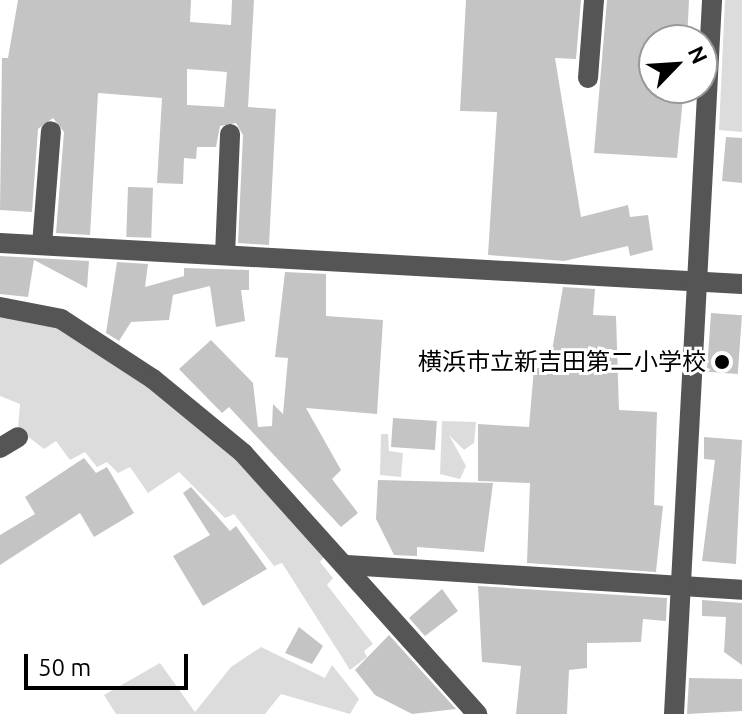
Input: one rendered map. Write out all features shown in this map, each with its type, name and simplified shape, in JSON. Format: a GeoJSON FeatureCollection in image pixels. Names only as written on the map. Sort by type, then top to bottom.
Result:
{"type":"FeatureCollection","features":[{"type":"Feature","properties":{"kind":"street"},"geometry":{"type":"LineString","coordinates":[[588,78],[594,0]]}},
{"type":"Feature","properties":{"kind":"street"},"geometry":{"type":"LineString","coordinates":[[674,714],[712,0]]}},
{"type":"Feature","properties":{"kind":"street"},"geometry":{"type":"LineString","coordinates":[[42,245],[51,131]]}},
{"type":"Feature","properties":{"kind":"street"},"geometry":{"type":"LineString","coordinates":[[225,255],[230,134]]}},
{"type":"Feature","properties":{"kind":"street"},"geometry":{"type":"LineString","coordinates":[[0,243],[742,284]]}},
{"type":"Feature","properties":{"kind":"street"},"geometry":{"type":"LineString","coordinates":[[0,307],[61,319],[153,379],[243,453],[347,565],[477,714]]}},
{"type":"Feature","properties":{"kind":"street"},"geometry":{"type":"LineString","coordinates":[[0,448],[18,437]]}},
{"type":"Feature","properties":{"kind":"street"},"geometry":{"type":"LineString","coordinates":[[347,565],[742,590]]}},
{"type":"Feature","properties":{"kind":"shaded area"},"geometry":{"type":"Polygon","coordinates":[[[725,0],[742,0],[742,132],[719,130],[725,0]]]}},
{"type":"Feature","properties":{"kind":"shaded area"},"geometry":{"type":"Polygon","coordinates":[[[0,313],[59,325],[151,385],[247,464],[329,551],[320,562],[333,578],[327,585],[373,644],[364,651],[367,657],[350,670],[282,563],[274,566],[234,514],[225,518],[179,472],[148,493],[130,467],[118,473],[107,462],[97,467],[85,452],[70,460],[56,441],[44,449],[18,429],[20,404],[0,396],[0,313]]]}},
{"type":"Feature","properties":{"kind":"shaded area"},"geometry":{"type":"Polygon","coordinates":[[[442,421],[476,422],[474,443],[464,450],[449,435],[466,466],[460,479],[440,474],[442,421]]]}},
{"type":"Feature","properties":{"kind":"shaded area"},"geometry":{"type":"Polygon","coordinates":[[[381,434],[388,434],[389,451],[403,453],[401,477],[380,475],[381,434]]]}},
{"type":"Feature","properties":{"kind":"shaded area"},"geometry":{"type":"Polygon","coordinates":[[[261,647],[325,678],[332,665],[359,699],[350,714],[281,694],[265,714],[116,714],[104,695],[160,663],[195,712],[231,667],[261,647]]]}},
{"type":"Feature","properties":{"kind":"building"},"geometry":{"type":"Polygon","coordinates":[[[18,0],[191,0],[190,22],[231,25],[232,0],[254,0],[248,107],[276,109],[269,245],[238,243],[243,135],[236,123],[220,126],[216,147],[197,147],[196,159],[184,158],[183,184],[157,183],[162,98],[98,93],[90,235],[56,233],[64,132],[53,118],[38,129],[32,212],[0,210],[2,58],[8,58],[18,0]],[[187,69],[187,105],[224,107],[227,72],[187,69]]]}},
{"type":"Feature","properties":{"kind":"building"},"geometry":{"type":"Polygon","coordinates":[[[466,0],[581,0],[576,59],[555,58],[581,217],[628,205],[630,217],[648,215],[653,250],[630,256],[628,246],[564,261],[488,255],[497,112],[460,111],[466,0]]]}},
{"type":"Feature","properties":{"kind":"building"},"geometry":{"type":"Polygon","coordinates":[[[607,0],[689,0],[688,24],[638,24],[638,104],[682,104],[677,158],[594,153],[607,0]]]}},
{"type":"Feature","properties":{"kind":"building"},"geometry":{"type":"Polygon","coordinates":[[[726,137],[742,138],[742,183],[722,181],[726,137]]]}},
{"type":"Feature","properties":{"kind":"building"},"geometry":{"type":"Polygon","coordinates":[[[128,187],[153,188],[151,238],[126,237],[128,187]]]}},
{"type":"Feature","properties":{"kind":"building"},"geometry":{"type":"Polygon","coordinates":[[[0,256],[89,261],[87,288],[34,260],[28,297],[0,294],[0,256]]]}},
{"type":"Feature","properties":{"kind":"building"},"geometry":{"type":"Polygon","coordinates":[[[117,262],[148,264],[145,287],[184,276],[184,268],[249,270],[249,290],[241,290],[245,321],[216,327],[210,286],[173,295],[169,320],[131,322],[119,341],[106,333],[117,262]]]}},
{"type":"Feature","properties":{"kind":"building"},"geometry":{"type":"Polygon","coordinates":[[[285,272],[326,274],[326,316],[383,320],[377,414],[306,408],[341,470],[332,479],[358,513],[341,527],[229,407],[222,413],[179,369],[211,340],[253,383],[258,427],[272,426],[273,404],[283,414],[288,358],[275,357],[285,272]]]}},
{"type":"Feature","properties":{"kind":"building"},"geometry":{"type":"Polygon","coordinates":[[[563,287],[595,289],[593,315],[616,316],[619,410],[657,412],[654,505],[663,506],[656,572],[527,563],[530,483],[478,481],[478,424],[529,427],[534,368],[549,368],[563,287]]]}},
{"type":"Feature","properties":{"kind":"building"},"geometry":{"type":"Polygon","coordinates":[[[711,313],[742,315],[738,374],[707,372],[711,313]]]}},
{"type":"Feature","properties":{"kind":"building"},"geometry":{"type":"Polygon","coordinates":[[[393,418],[437,421],[435,450],[391,447],[393,418]]]}},
{"type":"Feature","properties":{"kind":"building"},"geometry":{"type":"Polygon","coordinates":[[[704,437],[742,440],[736,564],[702,561],[715,460],[704,459],[704,437]]]}},
{"type":"Feature","properties":{"kind":"building"},"geometry":{"type":"Polygon","coordinates":[[[84,458],[96,473],[107,467],[134,513],[94,537],[80,513],[0,565],[0,535],[35,514],[25,497],[84,458]]]}},
{"type":"Feature","properties":{"kind":"building"},"geometry":{"type":"Polygon","coordinates":[[[378,480],[493,483],[484,552],[417,547],[417,556],[394,555],[376,519],[378,480]]]}},
{"type":"Feature","properties":{"kind":"building"},"geometry":{"type":"Polygon","coordinates":[[[191,487],[230,531],[236,526],[267,569],[203,606],[173,556],[210,535],[183,493],[191,487]]]}},
{"type":"Feature","properties":{"kind":"building"},"geometry":{"type":"Polygon","coordinates":[[[478,586],[667,598],[666,621],[643,619],[641,642],[587,643],[587,668],[569,670],[567,714],[516,714],[521,666],[482,662],[478,586]]]}},
{"type":"Feature","properties":{"kind":"building"},"geometry":{"type":"Polygon","coordinates":[[[442,589],[458,611],[425,636],[409,618],[442,589]]]}},
{"type":"Feature","properties":{"kind":"building"},"geometry":{"type":"Polygon","coordinates":[[[702,600],[742,603],[742,665],[724,652],[726,617],[702,616],[702,600]]]}},
{"type":"Feature","properties":{"kind":"building"},"geometry":{"type":"Polygon","coordinates":[[[299,627],[323,646],[312,664],[285,653],[299,627]]]}},
{"type":"Feature","properties":{"kind":"building"},"geometry":{"type":"Polygon","coordinates":[[[389,635],[456,709],[412,714],[375,695],[355,670],[389,635]]]}},
{"type":"Feature","properties":{"kind":"building"},"geometry":{"type":"Polygon","coordinates":[[[689,678],[742,679],[742,711],[687,714],[689,678]]]}},
{"type":"Feature","properties":{"kind":"place","name":"横浜市立新吉田第二小学校"},"geometry":{"type":"Point","coordinates":[722,362]}}]}
